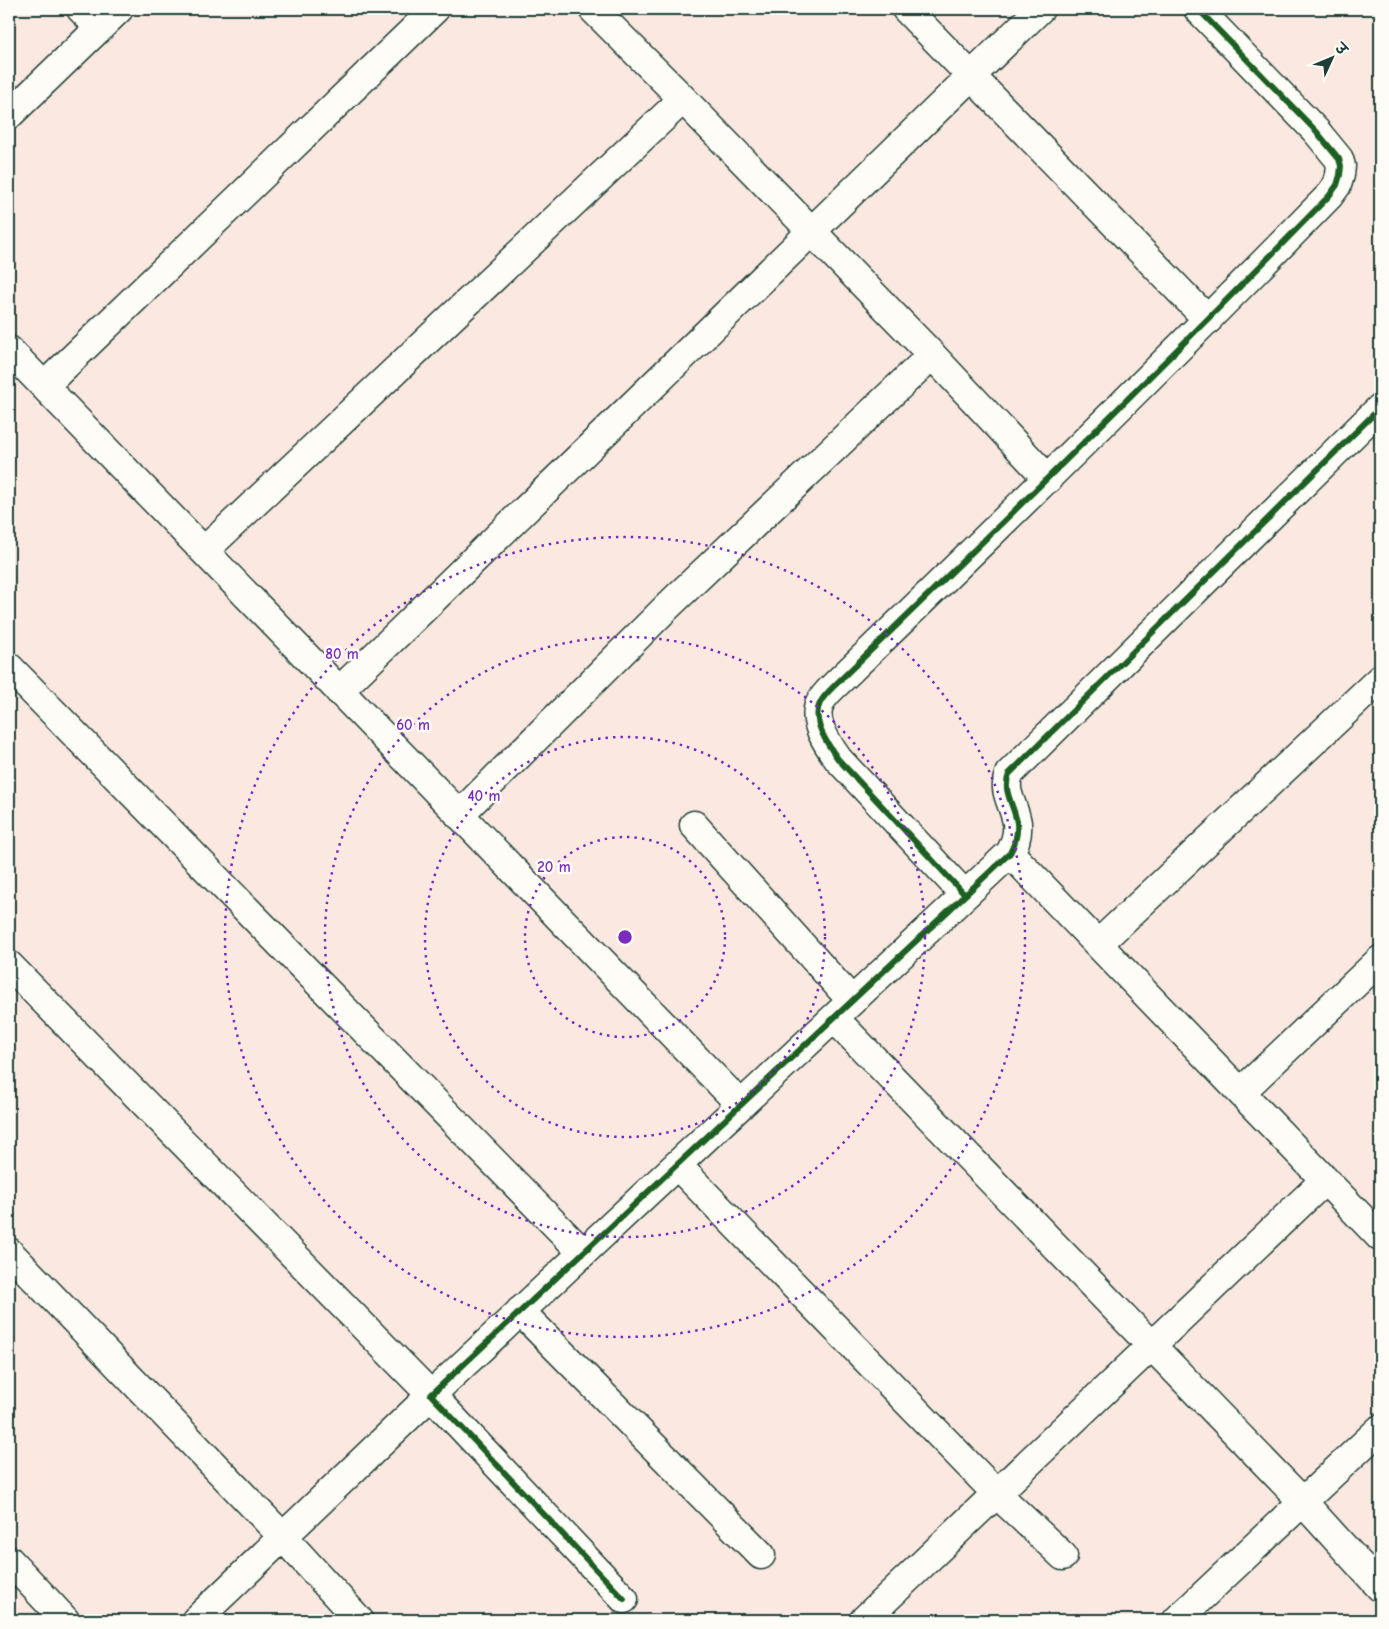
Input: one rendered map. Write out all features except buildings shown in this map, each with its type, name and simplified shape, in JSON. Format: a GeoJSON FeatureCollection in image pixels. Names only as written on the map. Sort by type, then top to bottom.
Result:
{"type":"FeatureCollection","features":[{"type":"Feature","properties":{"kind":"street"},"geometry":{"type":"LineString","coordinates":[[9,115],[91,18],[119,9]]}},
{"type":"Feature","properties":{"kind":"street"},"geometry":{"type":"LineString","coordinates":[[44,386],[435,9]]}},
{"type":"Feature","properties":{"kind":"street"},"geometry":{"type":"LineString","coordinates":[[593,9],[932,355],[1048,480]]}},
{"type":"Feature","properties":{"kind":"street"},"geometry":{"type":"LineString","coordinates":[[906,9],[1208,320]]}},
{"type":"Feature","properties":{"kind":"street"},"geometry":{"type":"LineString","coordinates":[[339,691],[1040,9]]}},
{"type":"Feature","properties":{"kind":"street"},"geometry":{"type":"LineString","coordinates":[[965,895],[838,759],[829,746],[818,721],[819,704],[838,682],[1048,480],[1208,320],[1337,185],[1342,166],[1339,159],[1316,131],[1198,9]]}},
{"type":"Feature","properties":{"kind":"street"},"geometry":{"type":"LineString","coordinates":[[204,552],[683,100]]}},
{"type":"Feature","properties":{"kind":"street"},"geometry":{"type":"LineString","coordinates":[[9,350],[741,1105]]}},
{"type":"Feature","properties":{"kind":"street"},"geometry":{"type":"LineString","coordinates":[[459,815],[669,605],[932,355]]}},
{"type":"Feature","properties":{"kind":"street"},"geometry":{"type":"LineString","coordinates":[[196,1620],[520,1311],[1010,853],[1016,842],[1017,824],[1005,788],[1009,774],[1380,408]]}},
{"type":"Feature","properties":{"kind":"street"},"geometry":{"type":"LineString","coordinates":[[9,668],[583,1253]]}},
{"type":"Feature","properties":{"kind":"street"},"geometry":{"type":"LineString","coordinates":[[1098,944],[1380,679]]}},
{"type":"Feature","properties":{"kind":"street"},"geometry":{"type":"LineString","coordinates":[[694,825],[843,1010],[1151,1345],[1302,1501],[1380,1587]]}},
{"type":"Feature","properties":{"kind":"street"},"geometry":{"type":"LineString","coordinates":[[1010,853],[1380,1237]]}},
{"type":"Feature","properties":{"kind":"street"},"geometry":{"type":"LineString","coordinates":[[1241,1092],[1380,960]]}},
{"type":"Feature","properties":{"kind":"street"},"geometry":{"type":"LineString","coordinates":[[9,966],[431,1395],[624,1599]]}},
{"type":"Feature","properties":{"kind":"street"},"geometry":{"type":"LineString","coordinates":[[677,1165],[996,1493],[1064,1556]]}},
{"type":"Feature","properties":{"kind":"street"},"geometry":{"type":"LineString","coordinates":[[864,1620],[1325,1180]]}},
{"type":"Feature","properties":{"kind":"street"},"geometry":{"type":"LineString","coordinates":[[9,1252],[283,1537],[359,1620]]}},
{"type":"Feature","properties":{"kind":"street"},"geometry":{"type":"LineString","coordinates":[[520,1311],[760,1554]]}},
{"type":"Feature","properties":{"kind":"street"},"geometry":{"type":"LineString","coordinates":[[1177,1620],[1380,1430]]}},
{"type":"Feature","properties":{"kind":"street"},"geometry":{"type":"LineString","coordinates":[[9,1560],[66,1620]]}},
{"type":"Feature","properties":{"kind":"cycle path"},"geometry":{"type":"LineString","coordinates":[[965,895],[838,759],[819,725],[818,710],[821,700],[830,689],[1147,380],[1329,196],[1337,185],[1341,166],[1339,159],[1316,131],[1198,9]]}},
{"type":"Feature","properties":{"kind":"cycle path"},"geometry":{"type":"LineString","coordinates":[[624,1599],[431,1395],[1010,853],[1016,838],[1017,823],[1007,787],[1009,774],[1380,408]]}}]}
